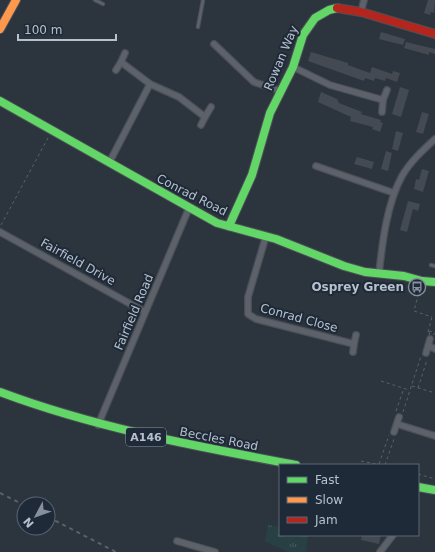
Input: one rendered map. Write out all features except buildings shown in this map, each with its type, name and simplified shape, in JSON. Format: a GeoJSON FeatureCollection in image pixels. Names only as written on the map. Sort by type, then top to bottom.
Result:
{"type":"FeatureCollection","features":[{"type":"Feature","properties":{"kind":"main road"},"geometry":{"type":"LineString","coordinates":[[0,29],[16,0]]}},
{"type":"Feature","properties":{"kind":"main road","name":"Rowan Way"},"geometry":{"type":"LineString","coordinates":[[229,226],[252,175],[268,118],[293,67],[303,35],[315,18],[329,10],[339,8],[361,12],[435,34]]}},
{"type":"Feature","properties":{"kind":"main road","name":"Conrad Road"},"geometry":{"type":"LineString","coordinates":[[0,101],[217,223],[266,236],[310,251],[344,266],[379,274],[404,276],[422,281],[435,282]]}},
{"type":"Feature","properties":{"kind":"main road","name":"Beccles Road"},"geometry":{"type":"LineString","coordinates":[[0,392],[64,415],[146,437],[291,464]]}},
{"type":"Feature","properties":{"kind":"main road"},"geometry":{"type":"LineString","coordinates":[[419,487],[435,490]]}},
{"type":"Feature","properties":{"kind":"street"},"geometry":{"type":"LineString","coordinates":[[361,12],[364,0]]}},
{"type":"Feature","properties":{"kind":"street"},"geometry":{"type":"LineString","coordinates":[[214,44],[254,82],[281,91]]}},
{"type":"Feature","properties":{"kind":"street"},"geometry":{"type":"LineString","coordinates":[[116,70],[125,54]]}},
{"type":"Feature","properties":{"kind":"street"},"geometry":{"type":"LineString","coordinates":[[120,62],[150,84],[179,98],[205,118]]}},
{"type":"Feature","properties":{"kind":"street"},"geometry":{"type":"LineString","coordinates":[[293,67],[330,85],[383,100]]}},
{"type":"Feature","properties":{"kind":"street"},"geometry":{"type":"LineString","coordinates":[[109,163],[150,84]]}},
{"type":"Feature","properties":{"kind":"street"},"geometry":{"type":"LineString","coordinates":[[382,112],[383,100],[387,90]]}},
{"type":"Feature","properties":{"kind":"street"},"geometry":{"type":"LineString","coordinates":[[201,125],[211,107]]}},
{"type":"Feature","properties":{"kind":"street"},"geometry":{"type":"LineString","coordinates":[[379,274],[382,242],[394,193],[402,175],[419,154],[435,139]]}},
{"type":"Feature","properties":{"kind":"street"},"geometry":{"type":"LineString","coordinates":[[316,166],[394,193]]}},
{"type":"Feature","properties":{"kind":"street","name":"Fairfield Road"},"geometry":{"type":"LineString","coordinates":[[98,425],[189,208]]}},
{"type":"Feature","properties":{"kind":"street","name":"Fairfield Drive"},"geometry":{"type":"LineString","coordinates":[[0,232],[145,312]]}},
{"type":"Feature","properties":{"kind":"street","name":"Conrad Close"},"geometry":{"type":"LineString","coordinates":[[266,236],[248,298],[248,314],[256,320],[354,344]]}},
{"type":"Feature","properties":{"kind":"street"},"geometry":{"type":"LineString","coordinates":[[353,352],[356,335]]}},
{"type":"Feature","properties":{"kind":"street"},"geometry":{"type":"LineString","coordinates":[[425,355],[429,346],[428,339]]}},
{"type":"Feature","properties":{"kind":"street"},"geometry":{"type":"LineString","coordinates":[[429,346],[435,348]]}},
{"type":"Feature","properties":{"kind":"street"},"geometry":{"type":"LineString","coordinates":[[394,432],[399,417]]}},
{"type":"Feature","properties":{"kind":"street"},"geometry":{"type":"LineString","coordinates":[[397,424],[435,436]]}},
{"type":"Feature","properties":{"kind":"street"},"geometry":{"type":"LineString","coordinates":[[380,552],[392,536]]}},
{"type":"Feature","properties":{"kind":"street"},"geometry":{"type":"LineString","coordinates":[[177,541],[215,552]]}},
{"type":"Feature","properties":{"kind":"lane"},"geometry":{"type":"LineString","coordinates":[[95,0],[103,4]]}},
{"type":"Feature","properties":{"kind":"lane"},"geometry":{"type":"LineString","coordinates":[[198,27],[203,0]]}},
{"type":"Feature","properties":{"kind":"lane"},"geometry":{"type":"LineString","coordinates":[[431,265],[435,266]]}},
{"type":"Feature","properties":{"kind":"path"},"geometry":{"type":"LineString","coordinates":[[0,227],[52,130]]}},
{"type":"Feature","properties":{"kind":"path"},"geometry":{"type":"LineString","coordinates":[[422,281],[414,311],[435,317]]}},
{"type":"Feature","properties":{"kind":"path"},"geometry":{"type":"LineString","coordinates":[[428,339],[432,317]]}},
{"type":"Feature","properties":{"kind":"path"},"geometry":{"type":"LineString","coordinates":[[429,332],[435,333]]}},
{"type":"Feature","properties":{"kind":"path"},"geometry":{"type":"LineString","coordinates":[[403,412],[411,386],[425,355]]}},
{"type":"Feature","properties":{"kind":"path"},"geometry":{"type":"LineString","coordinates":[[418,388],[425,355]]}},
{"type":"Feature","properties":{"kind":"path"},"geometry":{"type":"LineString","coordinates":[[381,381],[410,390]]}},
{"type":"Feature","properties":{"kind":"path"},"geometry":{"type":"LineString","coordinates":[[411,386],[435,393]]}},
{"type":"Feature","properties":{"kind":"path"},"geometry":{"type":"LineString","coordinates":[[380,464],[388,438],[394,440],[385,464]]}},
{"type":"Feature","properties":{"kind":"path"},"geometry":{"type":"LineString","coordinates":[[361,461],[375,464]]}},
{"type":"Feature","properties":{"kind":"path"},"geometry":{"type":"LineString","coordinates":[[419,474],[435,479]]}},
{"type":"Feature","properties":{"kind":"green space"},"geometry":{"type":"Polygon","coordinates":[[[268,525],[279,527],[279,536],[308,536],[306,552],[288,552],[265,541],[268,525]]]}},
{"type":"Feature","properties":{"kind":"railway"},"geometry":{"type":"LineString","coordinates":[[0,493],[16,501]]}},
{"type":"Feature","properties":{"kind":"railway"},"geometry":{"type":"LineString","coordinates":[[56,521],[116,552]]}},
{"type":"Feature","properties":{"kind":"traffic: fast"},"geometry":{"type":"LineString","coordinates":[[229,226],[252,175],[270,113],[293,67],[303,35],[315,18],[329,10],[337,8]]}},
{"type":"Feature","properties":{"kind":"traffic: fast"},"geometry":{"type":"LineString","coordinates":[[0,101],[217,223],[276,239],[344,266],[365,272],[404,276],[422,281],[435,282]]}},
{"type":"Feature","properties":{"kind":"traffic: fast"},"geometry":{"type":"LineString","coordinates":[[0,392],[36,405],[109,426],[221,451],[291,464]]}},
{"type":"Feature","properties":{"kind":"traffic: fast"},"geometry":{"type":"LineString","coordinates":[[419,487],[435,490]]}},
{"type":"Feature","properties":{"kind":"traffic: slow"},"geometry":{"type":"LineString","coordinates":[[0,29],[16,0]]}},
{"type":"Feature","properties":{"kind":"traffic: jam"},"geometry":{"type":"LineString","coordinates":[[337,8],[361,12],[435,34]]}},
{"type":"Feature","properties":{"kind":"place","name":"Osprey Green"},"geometry":{"type":"Point","coordinates":[417,287]}}]}
